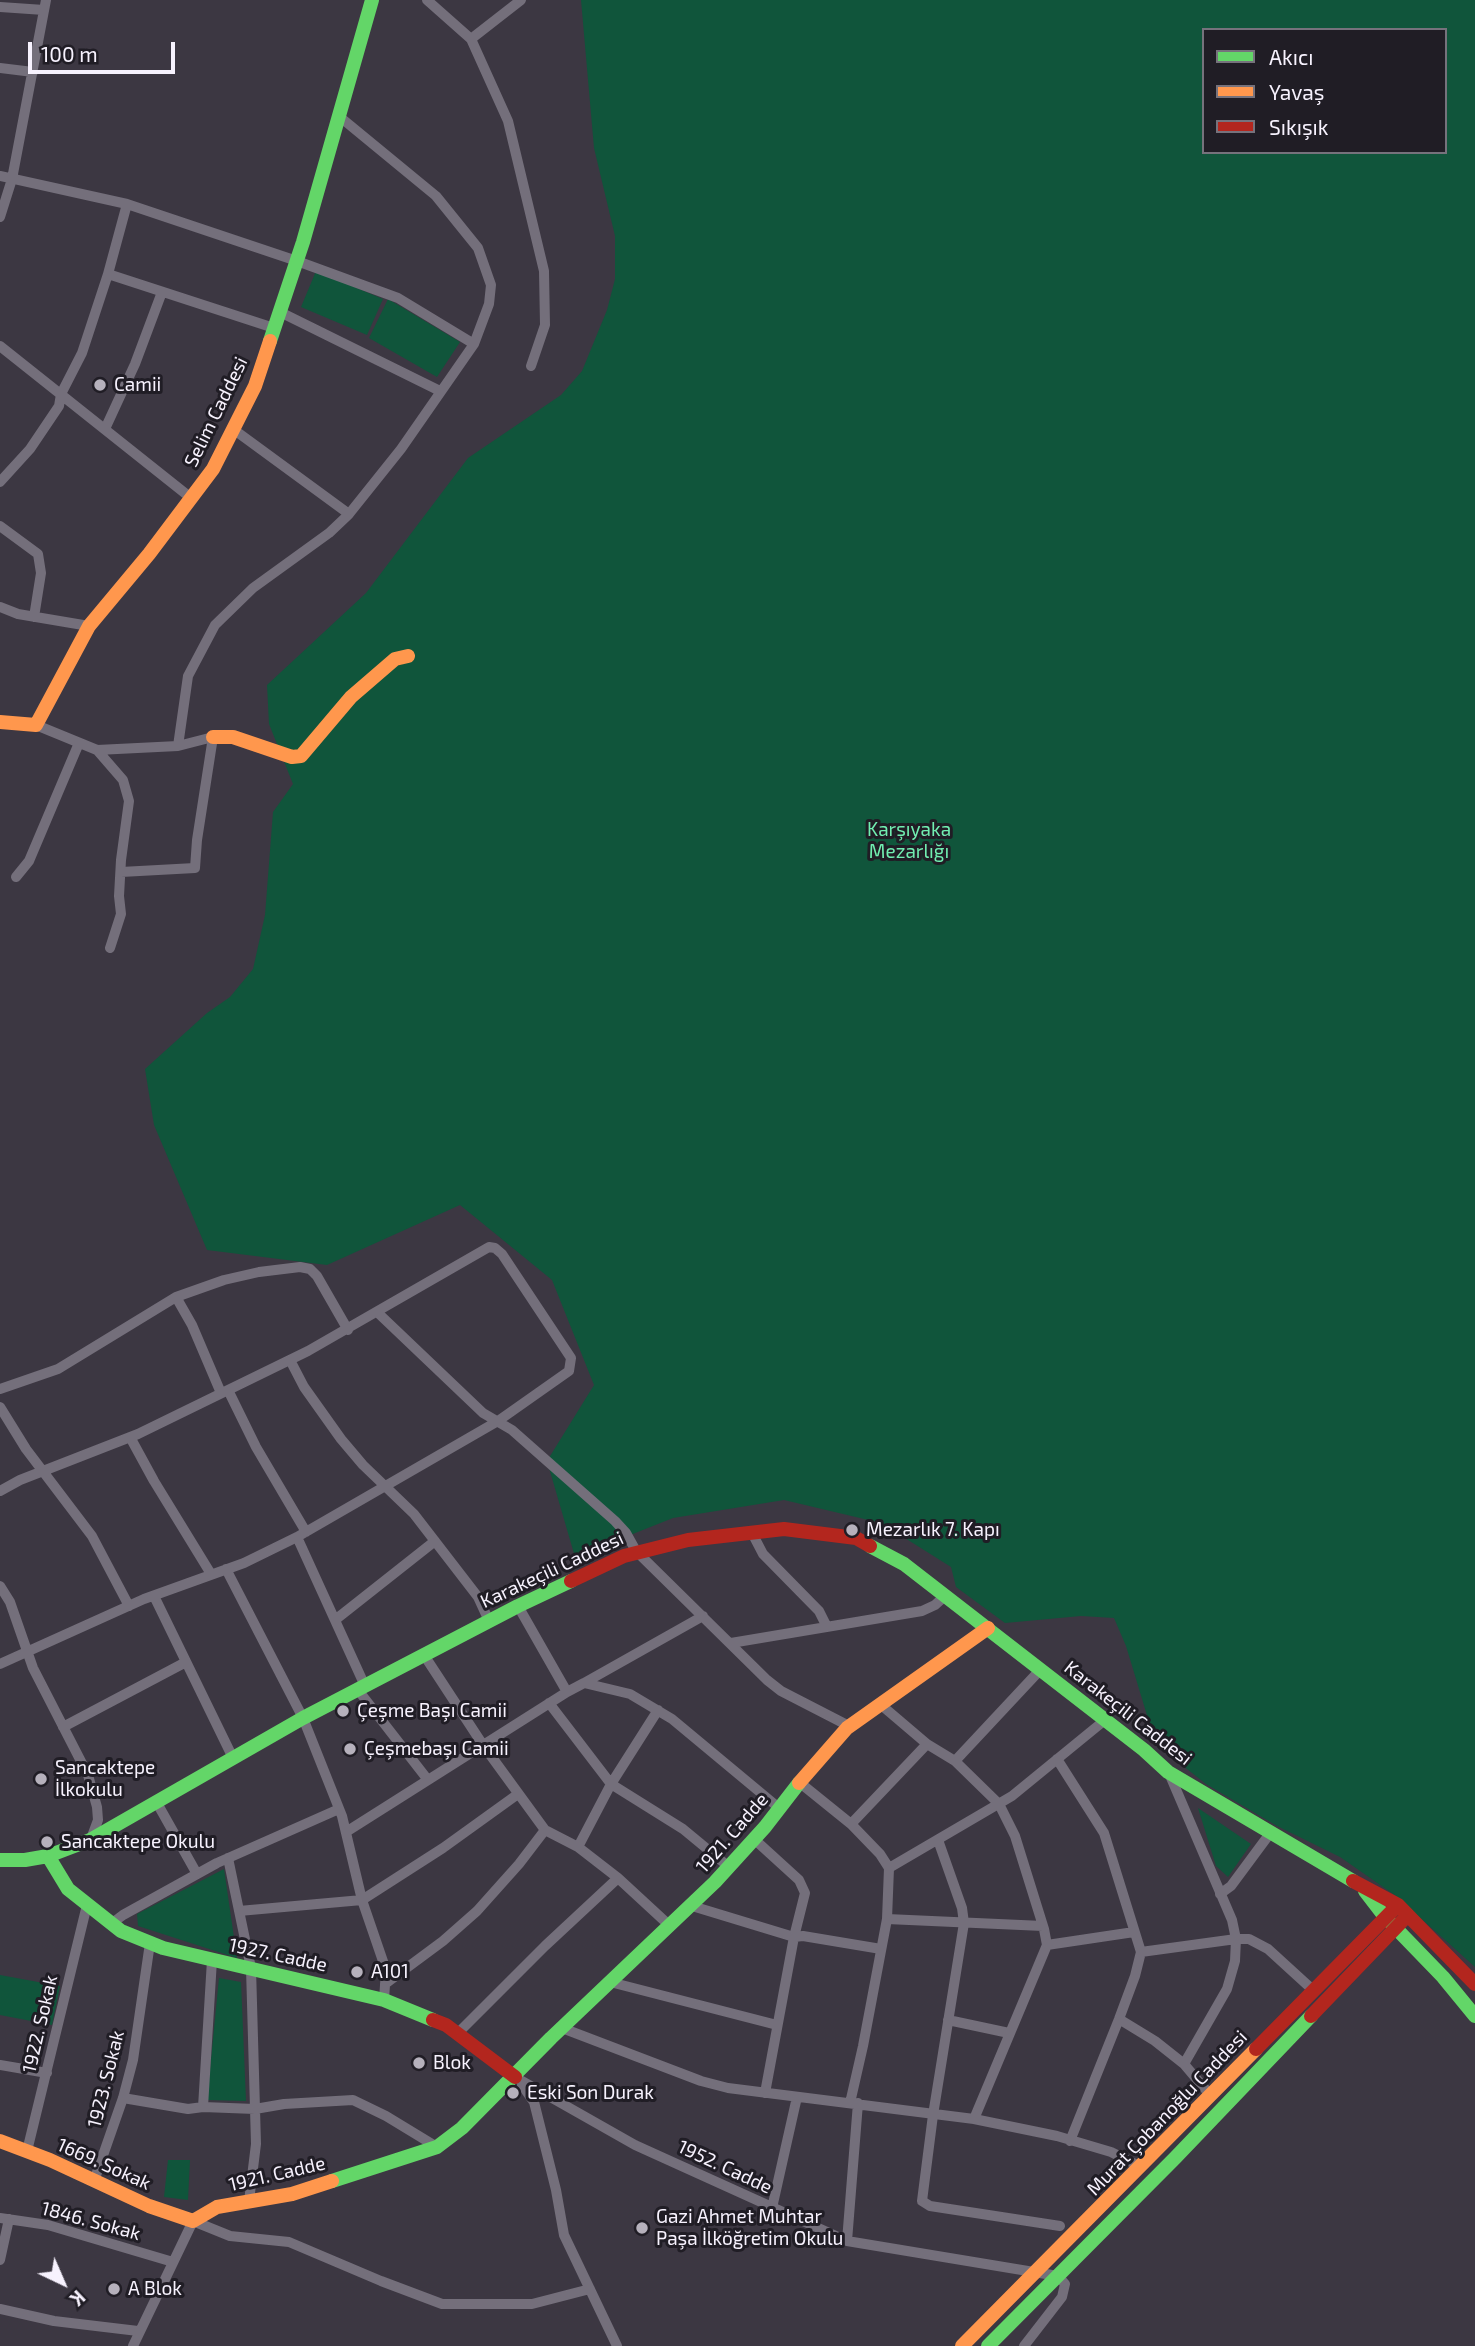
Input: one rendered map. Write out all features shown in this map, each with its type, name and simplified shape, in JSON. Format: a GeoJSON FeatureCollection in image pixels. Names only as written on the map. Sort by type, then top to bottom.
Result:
{"type":"FeatureCollection","features":[{"type":"Feature","properties":{"kind":"main road","name":"Selim Caddesi"},"geometry":{"type":"LineString","coordinates":[[36,725],[89,626],[149,554],[213,469],[255,386],[297,261],[372,0]]}},
{"type":"Feature","properties":{"kind":"main road"},"geometry":{"type":"LineString","coordinates":[[213,737],[233,737],[292,757],[301,756],[351,697],[395,659],[408,656]]}},
{"type":"Feature","properties":{"kind":"main road"},"geometry":{"type":"LineString","coordinates":[[0,722],[36,725]]}},
{"type":"Feature","properties":{"kind":"main road","name":"Karakeçili Caddesi"},"geometry":{"type":"LineString","coordinates":[[0,1860],[48,1856],[90,1840],[303,1718],[518,1606],[636,1551],[688,1540],[784,1529],[856,1538],[904,1564],[1168,1772],[1403,1910],[1475,1984]]}},
{"type":"Feature","properties":{"kind":"main road","name":"1921. Cadde"},"geometry":{"type":"LineString","coordinates":[[193,2221],[218,2207],[292,2194],[437,2147],[462,2128],[562,2028],[692,1906],[754,1839],[799,1782],[849,1726],[988,1628]]}},
{"type":"Feature","properties":{"kind":"main road","name":"1927. Cadde"},"geometry":{"type":"LineString","coordinates":[[48,1856],[68,1889],[121,1931],[212,1960],[384,2000],[459,2032],[514,2077]]}},
{"type":"Feature","properties":{"kind":"main road","name":"Karakeçili Caddesi"},"geometry":{"type":"LineString","coordinates":[[1361,1886],[1475,2016]]}},
{"type":"Feature","properties":{"kind":"main road","name":"Murat Çobanoğlu Caddesi"},"geometry":{"type":"LineString","coordinates":[[962,2346],[1314,1991],[1403,1910]]}},
{"type":"Feature","properties":{"kind":"main road","name":"Murat Çobanoğlu Caddesi"},"geometry":{"type":"LineString","coordinates":[[988,2346],[1175,2158],[1390,1922]]}},
{"type":"Feature","properties":{"kind":"main road","name":"1669. Sokak"},"geometry":{"type":"LineString","coordinates":[[0,2141],[149,2206],[193,2221]]}},
{"type":"Feature","properties":{"kind":"street"},"geometry":{"type":"LineString","coordinates":[[427,0],[471,39],[508,121],[544,271],[545,325],[531,366]]}},
{"type":"Feature","properties":{"kind":"street"},"geometry":{"type":"LineString","coordinates":[[471,39],[521,0]]}},
{"type":"Feature","properties":{"kind":"street"},"geometry":{"type":"LineString","coordinates":[[0,7],[45,5],[12,179],[0,217]]}},
{"type":"Feature","properties":{"kind":"street"},"geometry":{"type":"LineString","coordinates":[[0,68],[33,72]]}},
{"type":"Feature","properties":{"kind":"street"},"geometry":{"type":"LineString","coordinates":[[178,746],[188,676],[215,625],[253,587],[330,533],[349,514],[401,449],[474,344],[489,304],[491,285],[478,247],[436,196],[340,117]]}},
{"type":"Feature","properties":{"kind":"street"},"geometry":{"type":"LineString","coordinates":[[0,176],[127,204],[297,261],[398,298],[474,344]]}},
{"type":"Feature","properties":{"kind":"street"},"geometry":{"type":"LineString","coordinates":[[0,482],[30,449],[59,406],[61,394],[82,353],[127,204]]}},
{"type":"Feature","properties":{"kind":"street"},"geometry":{"type":"LineString","coordinates":[[108,274],[274,328]]}},
{"type":"Feature","properties":{"kind":"street"},"geometry":{"type":"LineString","coordinates":[[105,429],[135,364],[162,292]]}},
{"type":"Feature","properties":{"kind":"street"},"geometry":{"type":"LineString","coordinates":[[280,312],[440,391]]}},
{"type":"Feature","properties":{"kind":"street"},"geometry":{"type":"LineString","coordinates":[[0,346],[191,498]]}},
{"type":"Feature","properties":{"kind":"street"},"geometry":{"type":"LineString","coordinates":[[233,429],[349,514]]}},
{"type":"Feature","properties":{"kind":"street"},"geometry":{"type":"LineString","coordinates":[[0,526],[38,554],[41,573],[34,617]]}},
{"type":"Feature","properties":{"kind":"street"},"geometry":{"type":"LineString","coordinates":[[0,607],[18,614],[89,626]]}},
{"type":"Feature","properties":{"kind":"street"},"geometry":{"type":"LineString","coordinates":[[36,725],[97,750],[178,746],[213,737],[195,868],[121,872]]}},
{"type":"Feature","properties":{"kind":"street"},"geometry":{"type":"LineString","coordinates":[[16,877],[29,861],[79,743]]}},
{"type":"Feature","properties":{"kind":"street"},"geometry":{"type":"LineString","coordinates":[[97,750],[123,780],[129,801],[119,895],[121,914],[110,948]]}},
{"type":"Feature","properties":{"kind":"street"},"geometry":{"type":"LineString","coordinates":[[0,1492],[20,1480],[130,1437],[290,1360],[348,1330],[485,1248],[499,1250],[572,1363],[569,1371],[498,1421],[301,1534],[244,1563],[129,1606],[0,1664]]}},
{"type":"Feature","properties":{"kind":"street"},"geometry":{"type":"LineString","coordinates":[[0,1389],[58,1369],[176,1297],[224,1280],[259,1272],[305,1268],[317,1276],[348,1330]]}},
{"type":"Feature","properties":{"kind":"street"},"geometry":{"type":"LineString","coordinates":[[176,1297],[301,1534],[362,1688],[428,1780]]}},
{"type":"Feature","properties":{"kind":"street"},"geometry":{"type":"LineString","coordinates":[[377,1312],[483,1413],[498,1421],[531,1447],[615,1521],[626,1533],[636,1551],[767,1680],[781,1691],[849,1726]]}},
{"type":"Feature","properties":{"kind":"street"},"geometry":{"type":"LineString","coordinates":[[290,1360],[304,1388],[341,1439],[363,1465],[414,1514],[478,1597],[489,1621]]}},
{"type":"Feature","properties":{"kind":"street"},"geometry":{"type":"LineString","coordinates":[[0,1407],[17,1437],[92,1536],[129,1606]]}},
{"type":"Feature","properties":{"kind":"street"},"geometry":{"type":"LineString","coordinates":[[130,1437],[211,1574]]}},
{"type":"Feature","properties":{"kind":"street"},"geometry":{"type":"LineString","coordinates":[[751,1531],[763,1554],[819,1612],[827,1627]]}},
{"type":"Feature","properties":{"kind":"street"},"geometry":{"type":"LineString","coordinates":[[335,1620],[435,1541]]}},
{"type":"Feature","properties":{"kind":"street"},"geometry":{"type":"LineString","coordinates":[[226,1569],[303,1718],[339,1809],[362,1900],[386,1970],[384,2000]]}},
{"type":"Feature","properties":{"kind":"street"},"geometry":{"type":"LineString","coordinates":[[0,1586],[10,1602],[26,1652],[88,1775],[98,1821],[90,1840]]}},
{"type":"Feature","properties":{"kind":"street"},"geometry":{"type":"LineString","coordinates":[[731,1643],[922,1611],[935,1605],[946,1595]]}},
{"type":"Feature","properties":{"kind":"street"},"geometry":{"type":"LineString","coordinates":[[154,1596],[233,1758]]}},
{"type":"Feature","properties":{"kind":"street"},"geometry":{"type":"LineString","coordinates":[[518,1606],[567,1692]]}},
{"type":"Feature","properties":{"kind":"street"},"geometry":{"type":"LineString","coordinates":[[346,1832],[567,1692],[704,1616]]}},
{"type":"Feature","properties":{"kind":"street"},"geometry":{"type":"LineString","coordinates":[[424,1655],[545,1830],[578,1847],[618,1878],[670,1926]]}},
{"type":"Feature","properties":{"kind":"street"},"geometry":{"type":"LineString","coordinates":[[63,1727],[186,1662]]}},
{"type":"Feature","properties":{"kind":"street"},"geometry":{"type":"LineString","coordinates":[[955,1760],[1041,1670]]}},
{"type":"Feature","properties":{"kind":"street"},"geometry":{"type":"LineString","coordinates":[[584,1683],[630,1694],[658,1710],[704,1744],[779,1808]]}},
{"type":"Feature","properties":{"kind":"street"},"geometry":{"type":"LineString","coordinates":[[549,1703],[611,1784],[683,1829],[729,1867]]}},
{"type":"Feature","properties":{"kind":"street"},"geometry":{"type":"LineString","coordinates":[[880,1704],[927,1744],[955,1760],[999,1804],[1015,1836],[1043,1926],[1047,1945],[974,2119]]}},
{"type":"Feature","properties":{"kind":"street"},"geometry":{"type":"LineString","coordinates":[[578,1847],[611,1784],[658,1710]]}},
{"type":"Feature","properties":{"kind":"street"},"geometry":{"type":"LineString","coordinates":[[889,1868],[1012,1796],[1105,1720]]}},
{"type":"Feature","properties":{"kind":"street"},"geometry":{"type":"LineString","coordinates":[[851,1824],[927,1744]]}},
{"type":"Feature","properties":{"kind":"street"},"geometry":{"type":"LineString","coordinates":[[1057,1759],[1104,1833],[1141,1952],[1119,2019],[1070,2141]]}},
{"type":"Feature","properties":{"kind":"street"},"geometry":{"type":"LineString","coordinates":[[1168,1772],[1186,1808],[1232,1920],[1236,1939],[1235,1961],[1227,1989],[1184,2064]]}},
{"type":"Feature","properties":{"kind":"street"},"geometry":{"type":"LineString","coordinates":[[799,1782],[851,1824],[880,1854],[889,1868],[887,1919],[854,2103],[847,2241]]}},
{"type":"Feature","properties":{"kind":"street"},"geometry":{"type":"LineString","coordinates":[[239,1911],[362,1900],[443,1848],[518,1794]]}},
{"type":"Feature","properties":{"kind":"street"},"geometry":{"type":"LineString","coordinates":[[157,1803],[197,1874]]}},
{"type":"Feature","properties":{"kind":"street"},"geometry":{"type":"LineString","coordinates":[[111,1924],[123,1914],[228,1858],[339,1809]]}},
{"type":"Feature","properties":{"kind":"street"},"geometry":{"type":"LineString","coordinates":[[386,1984],[443,1941],[477,1911],[545,1830]]}},
{"type":"Feature","properties":{"kind":"street"},"geometry":{"type":"LineString","coordinates":[[1220,1894],[1231,1886],[1271,1832]]}},
{"type":"Feature","properties":{"kind":"street"},"geometry":{"type":"LineString","coordinates":[[754,1839],[799,1880],[805,1893],[794,1937],[765,2093]]}},
{"type":"Feature","properties":{"kind":"street"},"geometry":{"type":"LineString","coordinates":[[938,1840],[962,1908],[964,1923],[922,2201],[930,2206],[1060,2226]]}},
{"type":"Feature","properties":{"kind":"street"},"geometry":{"type":"LineString","coordinates":[[228,1858],[251,1968],[256,2144],[249,2201]]}},
{"type":"Feature","properties":{"kind":"street"},"geometry":{"type":"LineString","coordinates":[[459,2032],[545,1945],[618,1878]]}},
{"type":"Feature","properties":{"kind":"street","name":"1922. Sokak"},"geometry":{"type":"LineString","coordinates":[[27,2151],[67,1978],[87,1905]]}},
{"type":"Feature","properties":{"kind":"street"},"geometry":{"type":"LineString","coordinates":[[692,1906],[794,1937],[803,1936],[881,1949]]}},
{"type":"Feature","properties":{"kind":"street"},"geometry":{"type":"LineString","coordinates":[[887,1919],[1043,1926]]}},
{"type":"Feature","properties":{"kind":"street"},"geometry":{"type":"LineString","coordinates":[[1047,1945],[1134,1932]]}},
{"type":"Feature","properties":{"kind":"street"},"geometry":{"type":"LineString","coordinates":[[1141,1952],[1236,1939],[1258,1942],[1314,1991]]}},
{"type":"Feature","properties":{"kind":"street","name":"1923. Sokak"},"geometry":{"type":"LineString","coordinates":[[94,2180],[123,2098],[133,2060],[149,1942]]}},
{"type":"Feature","properties":{"kind":"street"},"geometry":{"type":"LineString","coordinates":[[203,2107],[212,1960]]}},
{"type":"Feature","properties":{"kind":"street"},"geometry":{"type":"LineString","coordinates":[[610,1983],[777,2025]]}},
{"type":"Feature","properties":{"kind":"street"},"geometry":{"type":"LineString","coordinates":[[1119,2019],[1155,2041],[1184,2064],[1210,2096]]}},
{"type":"Feature","properties":{"kind":"street"},"geometry":{"type":"LineString","coordinates":[[948,2020],[1009,2033]]}},
{"type":"Feature","properties":{"kind":"street"},"geometry":{"type":"LineString","coordinates":[[562,2028],[701,2081],[765,2093],[974,2119],[1111,2152],[1141,2167]]}},
{"type":"Feature","properties":{"kind":"street"},"geometry":{"type":"LineString","coordinates":[[0,2065],[47,2073]]}},
{"type":"Feature","properties":{"kind":"street"},"geometry":{"type":"LineString","coordinates":[[514,2077],[534,2102],[564,2235],[617,2346]]}},
{"type":"Feature","properties":{"kind":"street","name":"1952. Cadde"},"geometry":{"type":"LineString","coordinates":[[514,2077],[635,2144],[847,2241],[1058,2276]]}},
{"type":"Feature","properties":{"kind":"street"},"geometry":{"type":"LineString","coordinates":[[772,2208],[797,2097]]}},
{"type":"Feature","properties":{"kind":"street"},"geometry":{"type":"LineString","coordinates":[[123,2098],[178,2108],[255,2109],[284,2104],[353,2100],[386,2116],[437,2147]]}},
{"type":"Feature","properties":{"kind":"street"},"geometry":{"type":"LineString","coordinates":[[0,2260],[4,2219]]}},
{"type":"Feature","properties":{"kind":"street","name":"1846. Sokak"},"geometry":{"type":"LineString","coordinates":[[4,2219],[48,2225],[173,2262]]}},
{"type":"Feature","properties":{"kind":"street"},"geometry":{"type":"LineString","coordinates":[[133,2346],[193,2221],[230,2236],[289,2242],[442,2304],[532,2304],[590,2289]]}},
{"type":"Feature","properties":{"kind":"street"},"geometry":{"type":"LineString","coordinates":[[1024,2346],[1062,2297],[1065,2284],[1058,2276]]}},
{"type":"Feature","properties":{"kind":"street"},"geometry":{"type":"LineString","coordinates":[[0,2309],[54,2321],[138,2331]]}},
{"type":"Feature","properties":{"kind":"green space","name":"Karşıyaka Mezarlığı"},"geometry":{"type":"Polygon","coordinates":[[[581,0],[1475,0],[1475,1967],[1396,1896],[1340,1857],[1277,1826],[1206,1784],[1145,1736],[1149,1722],[1126,1646],[1114,1618],[1081,1616],[1005,1623],[956,1587],[951,1567],[881,1523],[784,1500],[673,1518],[575,1557],[547,1461],[594,1385],[552,1280],[460,1205],[327,1265],[207,1250],[154,1125],[145,1069],[207,1013],[230,997],[253,969],[265,915],[273,812],[293,784],[269,724],[267,685],[366,593],[468,458],[561,395],[582,371],[607,310],[615,279],[615,236],[594,148],[581,0]]]}},
{"type":"Feature","properties":{"kind":"green space"},"geometry":{"type":"Polygon","coordinates":[[[316,271],[383,299],[367,335],[301,307],[316,271]]]}},
{"type":"Feature","properties":{"kind":"green space"},"geometry":{"type":"Polygon","coordinates":[[[388,299],[460,342],[437,377],[369,338],[388,299]]]}},
{"type":"Feature","properties":{"kind":"green space"},"geometry":{"type":"Polygon","coordinates":[[[1198,1808],[1251,1844],[1228,1877],[1216,1866],[1198,1808]]]}},
{"type":"Feature","properties":{"kind":"green space"},"geometry":{"type":"Polygon","coordinates":[[[224,1869],[237,1958],[138,1926],[137,1914],[224,1869]]]}},
{"type":"Feature","properties":{"kind":"green space"},"geometry":{"type":"Polygon","coordinates":[[[0,1975],[60,1986],[52,2025],[0,2015],[0,1975]]]}},
{"type":"Feature","properties":{"kind":"green space"},"geometry":{"type":"Polygon","coordinates":[[[219,1978],[241,1982],[246,2101],[207,2100],[219,1978]]]}},
{"type":"Feature","properties":{"kind":"green space"},"geometry":{"type":"Polygon","coordinates":[[[168,2160],[190,2160],[188,2200],[164,2197],[168,2160]]]}},
{"type":"Feature","properties":{"kind":"traffic: fast"},"geometry":{"type":"LineString","coordinates":[[270,341],[303,242],[372,0]]}},
{"type":"Feature","properties":{"kind":"traffic: fast"},"geometry":{"type":"LineString","coordinates":[[870,1546],[904,1564],[1144,1750],[1168,1772],[1353,1881]]}},
{"type":"Feature","properties":{"kind":"traffic: fast"},"geometry":{"type":"LineString","coordinates":[[0,1860],[48,1856],[90,1840],[303,1718],[571,1581]]}},
{"type":"Feature","properties":{"kind":"traffic: fast"},"geometry":{"type":"LineString","coordinates":[[332,2181],[437,2147],[462,2128],[551,2038],[715,1882],[765,1827],[799,1783]]}},
{"type":"Feature","properties":{"kind":"traffic: fast"},"geometry":{"type":"LineString","coordinates":[[48,1856],[68,1889],[121,1931],[163,1948],[384,2000],[433,2020]]}},
{"type":"Feature","properties":{"kind":"traffic: fast"},"geometry":{"type":"LineString","coordinates":[[1365,1891],[1385,1917],[1443,1977],[1475,2016]]}},
{"type":"Feature","properties":{"kind":"traffic: fast"},"geometry":{"type":"LineString","coordinates":[[988,2346],[1175,2158],[1311,2016]]}},
{"type":"Feature","properties":{"kind":"traffic: slow"},"geometry":{"type":"LineString","coordinates":[[0,722],[36,725],[89,626],[149,554],[213,469],[255,386],[270,341]]}},
{"type":"Feature","properties":{"kind":"traffic: slow"},"geometry":{"type":"LineString","coordinates":[[213,737],[233,737],[292,757],[301,756],[351,697],[395,659],[408,656]]}},
{"type":"Feature","properties":{"kind":"traffic: slow"},"geometry":{"type":"LineString","coordinates":[[799,1783],[847,1728],[988,1628]]}},
{"type":"Feature","properties":{"kind":"traffic: slow"},"geometry":{"type":"LineString","coordinates":[[962,2346],[1256,2049]]}},
{"type":"Feature","properties":{"kind":"traffic: slow"},"geometry":{"type":"LineString","coordinates":[[0,2141],[50,2160],[149,2206],[193,2221],[217,2207],[292,2194],[332,2181]]}},
{"type":"Feature","properties":{"kind":"traffic: jam"},"geometry":{"type":"LineString","coordinates":[[571,1581],[624,1556],[688,1540],[784,1529],[856,1538],[870,1546]]}},
{"type":"Feature","properties":{"kind":"traffic: jam"},"geometry":{"type":"LineString","coordinates":[[1353,1881],[1398,1905],[1475,1984]]}},
{"type":"Feature","properties":{"kind":"traffic: jam"},"geometry":{"type":"LineString","coordinates":[[1256,2049],[1398,1905]]}},
{"type":"Feature","properties":{"kind":"traffic: jam"},"geometry":{"type":"LineString","coordinates":[[1311,2016],[1408,1915]]}},
{"type":"Feature","properties":{"kind":"traffic: jam"},"geometry":{"type":"LineString","coordinates":[[433,2020],[446,2025],[515,2077]]}},
{"type":"Feature","properties":{"kind":"place","name":"Camii"},"geometry":{"type":"Point","coordinates":[100,385]}},
{"type":"Feature","properties":{"kind":"place","name":"Mezarlık 7. Kapı"},"geometry":{"type":"Point","coordinates":[852,1530]}},
{"type":"Feature","properties":{"kind":"place","name":"Çeşme Başı Camii"},"geometry":{"type":"Point","coordinates":[343,1711]}},
{"type":"Feature","properties":{"kind":"place","name":"Çeşmebaşı Camii"},"geometry":{"type":"Point","coordinates":[350,1749]}},
{"type":"Feature","properties":{"kind":"place","name":"Sancaktepe İlkokulu"},"geometry":{"type":"Point","coordinates":[41,1779]}},
{"type":"Feature","properties":{"kind":"place","name":"Sancaktepe Okulu"},"geometry":{"type":"Point","coordinates":[47,1842]}},
{"type":"Feature","properties":{"kind":"place","name":"A101"},"geometry":{"type":"Point","coordinates":[357,1972]}},
{"type":"Feature","properties":{"kind":"place","name":"Blok"},"geometry":{"type":"Point","coordinates":[419,2063]}},
{"type":"Feature","properties":{"kind":"place","name":"Eski Son Durak"},"geometry":{"type":"Point","coordinates":[513,2093]}},
{"type":"Feature","properties":{"kind":"place","name":"Gazi Ahmet Muhtar Paşa İlköğretim Okulu"},"geometry":{"type":"Point","coordinates":[642,2228]}},
{"type":"Feature","properties":{"kind":"place","name":"A Blok"},"geometry":{"type":"Point","coordinates":[114,2289]}}]}
